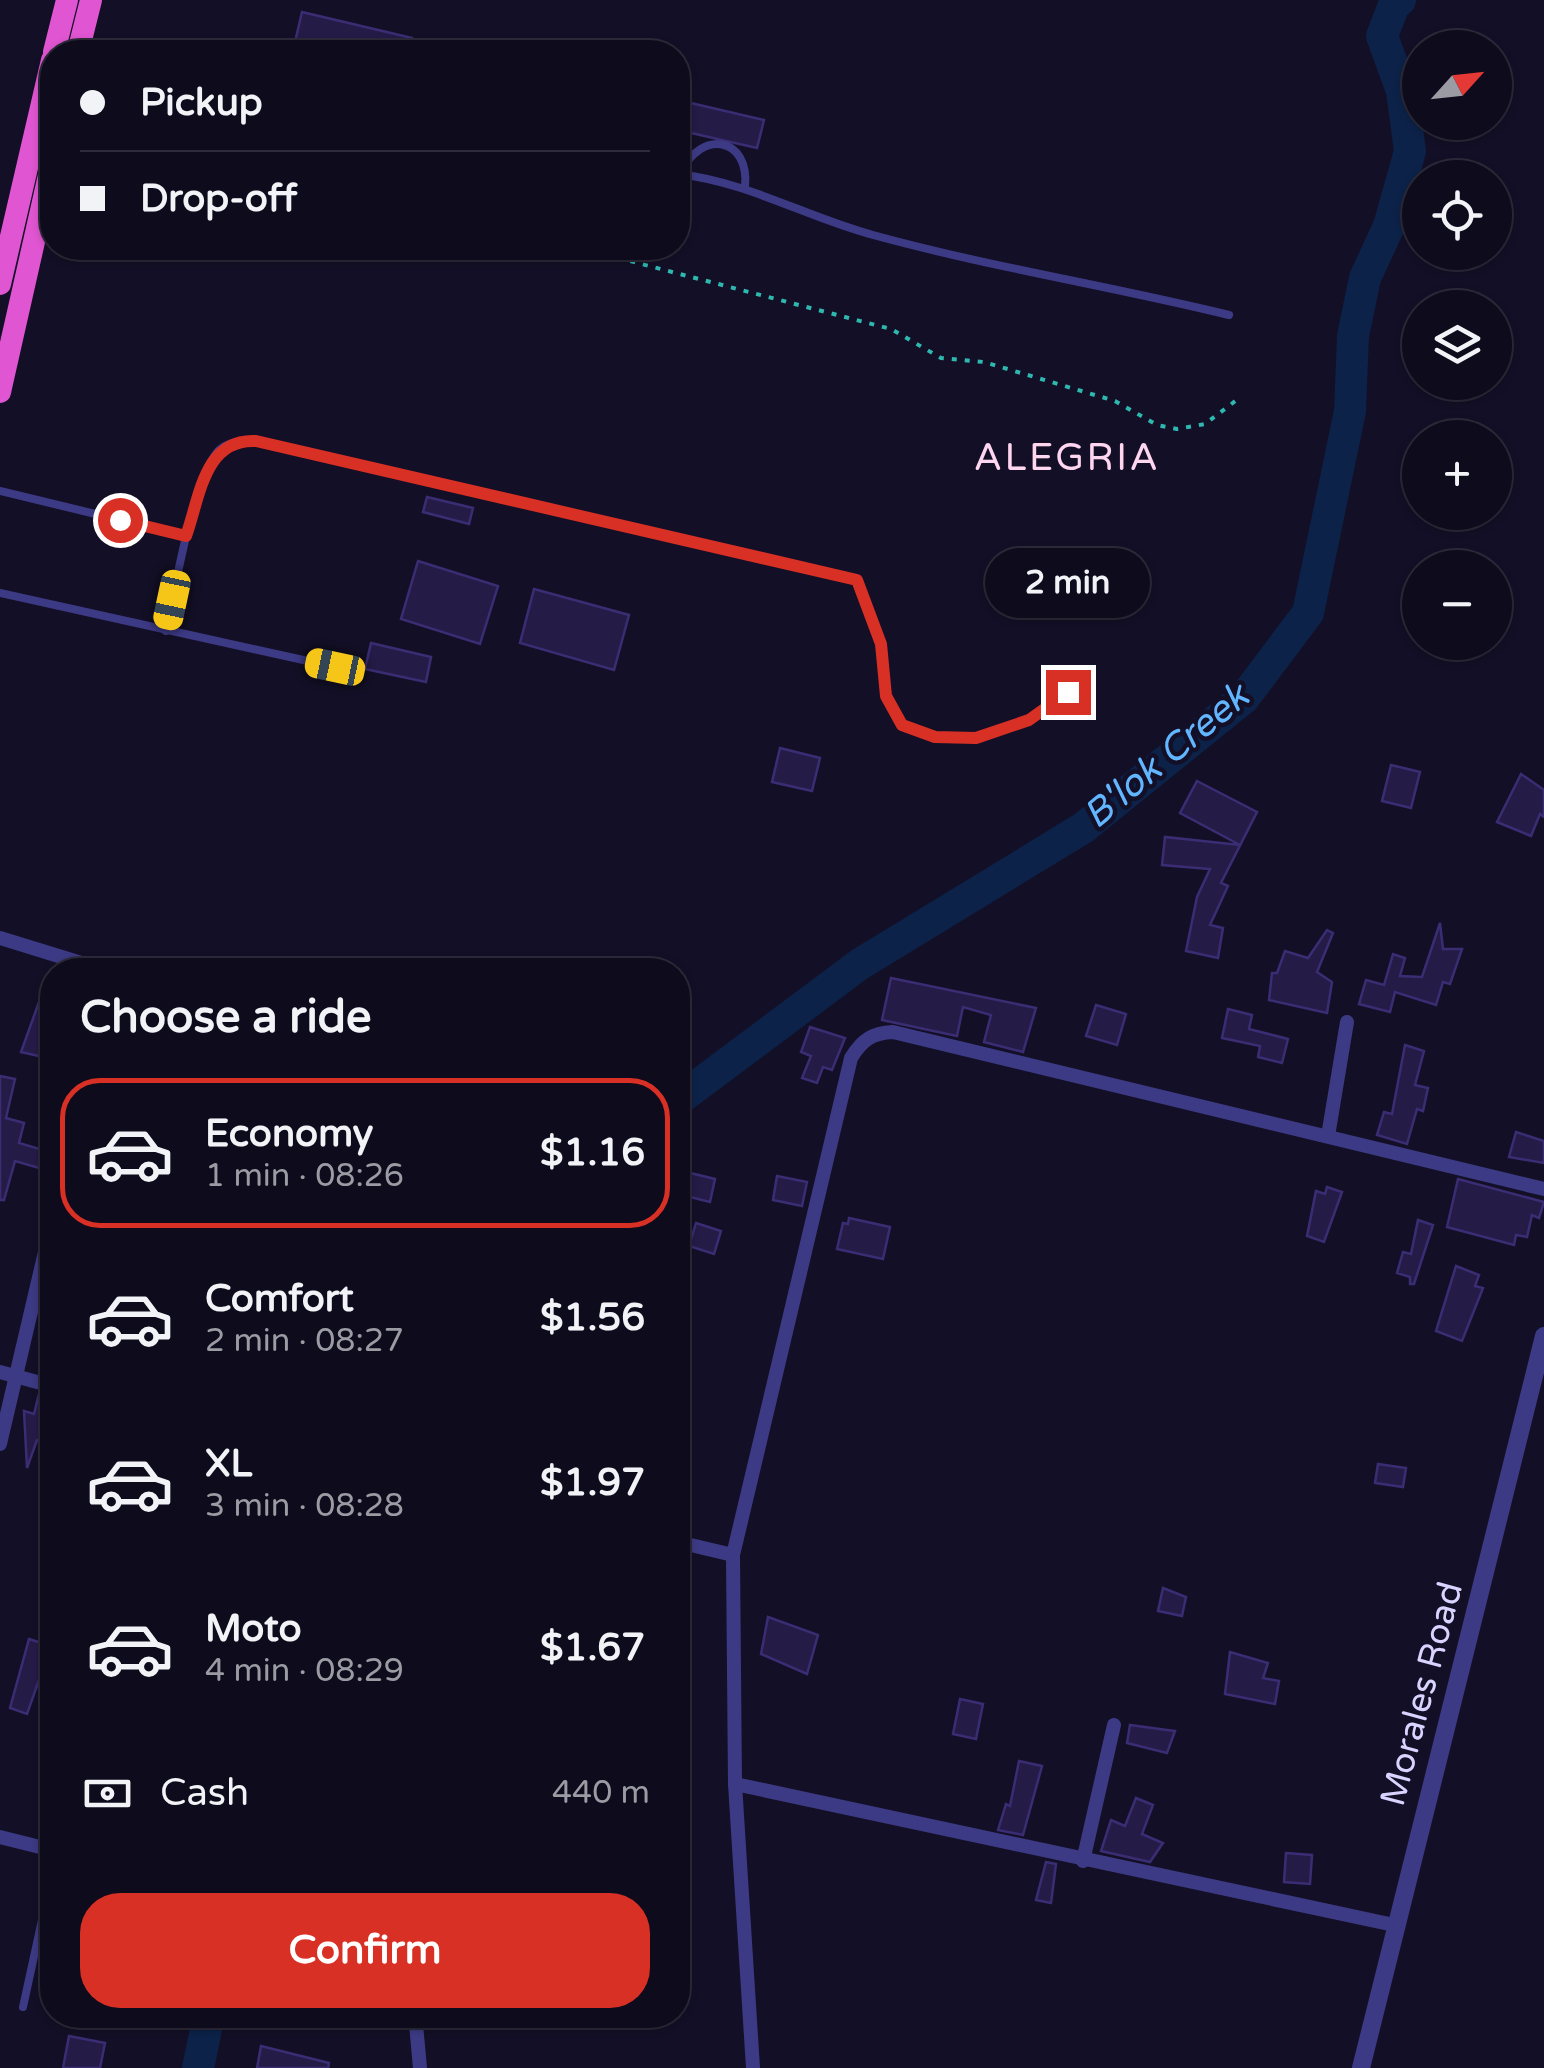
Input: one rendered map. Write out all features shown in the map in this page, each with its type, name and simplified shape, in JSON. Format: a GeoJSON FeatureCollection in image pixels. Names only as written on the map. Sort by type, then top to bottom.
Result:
{"type":"FeatureCollection","features":[{"type":"Feature","properties":{"kind":"highway"},"geometry":{"type":"LineString","coordinates":[[57,40],[67,0]]}},
{"type":"Feature","properties":{"kind":"highway"},"geometry":{"type":"LineString","coordinates":[[85,40],[91,0]]}},
{"type":"Feature","properties":{"kind":"highway"},"geometry":{"type":"LineString","coordinates":[[0,284],[40,112]]}},
{"type":"Feature","properties":{"kind":"highway"},"geometry":{"type":"LineString","coordinates":[[0,392],[40,215]]}},
{"type":"Feature","properties":{"kind":"street"},"geometry":{"type":"LineString","coordinates":[[0,938],[65,958]]}},
{"type":"Feature","properties":{"kind":"street"},"geometry":{"type":"LineString","coordinates":[[1328,1136],[1347,1022]]}},
{"type":"Feature","properties":{"kind":"street"},"geometry":{"type":"LineString","coordinates":[[753,2068],[735,1784],[733,1555],[851,1058],[867,1038],[893,1032],[1544,1188]]}},
{"type":"Feature","properties":{"kind":"street"},"geometry":{"type":"LineString","coordinates":[[0,1444],[40,1275]]}},
{"type":"Feature","properties":{"kind":"street","name":"Morales Road"},"geometry":{"type":"LineString","coordinates":[[1361,2068],[1544,1336]]}},
{"type":"Feature","properties":{"kind":"street"},"geometry":{"type":"LineString","coordinates":[[0,1372],[40,1383]]}},
{"type":"Feature","properties":{"kind":"street"},"geometry":{"type":"LineString","coordinates":[[690,1545],[733,1555]]}},
{"type":"Feature","properties":{"kind":"street"},"geometry":{"type":"LineString","coordinates":[[1082,1862],[1114,1725]]}},
{"type":"Feature","properties":{"kind":"street"},"geometry":{"type":"LineString","coordinates":[[735,1784],[1082,1862],[1394,1926]]}},
{"type":"Feature","properties":{"kind":"street"},"geometry":{"type":"LineString","coordinates":[[0,1837],[40,1847]]}},
{"type":"Feature","properties":{"kind":"street"},"geometry":{"type":"LineString","coordinates":[[416,2028],[420,2068]]}},
{"type":"Feature","properties":{"kind":"lane"},"geometry":{"type":"LineString","coordinates":[[690,159],[699,147],[710,142],[722,143],[743,164],[744,187]]}},
{"type":"Feature","properties":{"kind":"lane"},"geometry":{"type":"LineString","coordinates":[[690,176],[744,187],[866,234],[928,250],[1017,266],[1229,315]]}},
{"type":"Feature","properties":{"kind":"lane"},"geometry":{"type":"LineString","coordinates":[[166,631],[186,536],[214,456],[230,444],[256,441],[857,580],[881,644],[892,712],[902,725],[935,737],[958,740],[1011,728],[1068,692]]}},
{"type":"Feature","properties":{"kind":"lane"},"geometry":{"type":"LineString","coordinates":[[0,491],[186,536]]}},
{"type":"Feature","properties":{"kind":"lane"},"geometry":{"type":"LineString","coordinates":[[0,593],[335,667]]}},
{"type":"Feature","properties":{"kind":"lane"},"geometry":{"type":"LineString","coordinates":[[23,2007],[40,1928]]}},
{"type":"Feature","properties":{"kind":"path"},"geometry":{"type":"LineString","coordinates":[[626,260],[891,329],[941,358],[984,362],[1114,401],[1157,425],[1177,429],[1205,424],[1238,399]]}},
{"type":"Feature","properties":{"kind":"building"},"geometry":{"type":"Polygon","coordinates":[[[302,12],[412,38],[412,40],[295,40],[302,12]]]}},
{"type":"Feature","properties":{"kind":"building"},"geometry":{"type":"Polygon","coordinates":[[[690,103],[764,120],[757,148],[690,133],[690,103]]]}},
{"type":"Feature","properties":{"kind":"building"},"geometry":{"type":"Polygon","coordinates":[[[427,497],[473,508],[469,524],[423,512],[427,497]]]}},
{"type":"Feature","properties":{"kind":"building"},"geometry":{"type":"Polygon","coordinates":[[[418,561],[498,586],[480,644],[401,619],[418,561]]]}},
{"type":"Feature","properties":{"kind":"building"},"geometry":{"type":"Polygon","coordinates":[[[534,589],[629,615],[614,670],[520,643],[534,589]]]}},
{"type":"Feature","properties":{"kind":"building"},"geometry":{"type":"Polygon","coordinates":[[[371,643],[431,657],[426,682],[365,669],[371,643]]]}},
{"type":"Feature","properties":{"kind":"building"},"geometry":{"type":"Polygon","coordinates":[[[780,748],[820,758],[812,791],[772,782],[780,748]]]}},
{"type":"Feature","properties":{"kind":"building"},"geometry":{"type":"Polygon","coordinates":[[[1391,765],[1420,772],[1411,808],[1382,801],[1391,765]]]}},
{"type":"Feature","properties":{"kind":"building"},"geometry":{"type":"Polygon","coordinates":[[[1521,774],[1544,790],[1544,817],[1540,814],[1531,836],[1497,822],[1521,774]]]}},
{"type":"Feature","properties":{"kind":"building"},"geometry":{"type":"Polygon","coordinates":[[[1197,781],[1257,812],[1221,883],[1228,886],[1210,925],[1223,928],[1218,958],[1186,951],[1197,897],[1210,869],[1162,865],[1165,837],[1240,845],[1180,813],[1197,781]]]}},
{"type":"Feature","properties":{"kind":"building"},"geometry":{"type":"Polygon","coordinates":[[[1440,923],[1443,949],[1462,949],[1450,984],[1443,982],[1436,1005],[1395,992],[1390,1012],[1359,1004],[1366,980],[1384,985],[1393,954],[1405,958],[1400,976],[1422,977],[1440,923]]]}},
{"type":"Feature","properties":{"kind":"building"},"geometry":{"type":"Polygon","coordinates":[[[1327,930],[1333,933],[1317,972],[1332,982],[1327,1013],[1269,1000],[1272,973],[1277,973],[1285,951],[1308,958],[1327,930]]]}},
{"type":"Feature","properties":{"kind":"building"},"geometry":{"type":"Polygon","coordinates":[[[891,978],[1036,1008],[1023,1052],[984,1042],[991,1015],[963,1007],[957,1036],[882,1020],[891,978]]]}},
{"type":"Feature","properties":{"kind":"building"},"geometry":{"type":"Polygon","coordinates":[[[39,1002],[40,1002],[40,1056],[21,1052],[39,1002]]]}},
{"type":"Feature","properties":{"kind":"building"},"geometry":{"type":"Polygon","coordinates":[[[1096,1005],[1126,1014],[1117,1045],[1086,1036],[1096,1005]]]}},
{"type":"Feature","properties":{"kind":"building"},"geometry":{"type":"Polygon","coordinates":[[[1228,1009],[1252,1015],[1249,1029],[1288,1039],[1282,1063],[1258,1057],[1260,1046],[1222,1038],[1228,1009]]]}},
{"type":"Feature","properties":{"kind":"building"},"geometry":{"type":"Polygon","coordinates":[[[810,1027],[845,1038],[832,1070],[823,1067],[817,1083],[802,1078],[811,1056],[801,1052],[810,1027]]]}},
{"type":"Feature","properties":{"kind":"building"},"geometry":{"type":"Polygon","coordinates":[[[1405,1045],[1424,1051],[1415,1085],[1428,1088],[1423,1111],[1417,1109],[1407,1144],[1377,1135],[1384,1112],[1392,1114],[1405,1045]]]}},
{"type":"Feature","properties":{"kind":"building"},"geometry":{"type":"Polygon","coordinates":[[[0,1076],[15,1079],[6,1118],[24,1123],[19,1143],[40,1149],[40,1164],[39,1168],[15,1161],[4,1200],[0,1200],[0,1076]]]}},
{"type":"Feature","properties":{"kind":"building"},"geometry":{"type":"Polygon","coordinates":[[[1516,1132],[1544,1141],[1544,1163],[1509,1157],[1516,1132]]]}},
{"type":"Feature","properties":{"kind":"building"},"geometry":{"type":"Polygon","coordinates":[[[690,1173],[715,1179],[710,1202],[690,1197],[690,1173]]]}},
{"type":"Feature","properties":{"kind":"building"},"geometry":{"type":"Polygon","coordinates":[[[777,1176],[807,1182],[802,1206],[773,1200],[777,1176]]]}},
{"type":"Feature","properties":{"kind":"building"},"geometry":{"type":"Polygon","coordinates":[[[1458,1179],[1544,1202],[1539,1218],[1532,1215],[1527,1237],[1516,1235],[1514,1245],[1447,1227],[1458,1179]]]}},
{"type":"Feature","properties":{"kind":"building"},"geometry":{"type":"Polygon","coordinates":[[[1327,1187],[1342,1192],[1324,1242],[1307,1236],[1316,1191],[1325,1194],[1327,1187]]]}},
{"type":"Feature","properties":{"kind":"building"},"geometry":{"type":"Polygon","coordinates":[[[849,1218],[890,1227],[883,1259],[837,1249],[843,1223],[848,1224],[849,1218]]]}},
{"type":"Feature","properties":{"kind":"building"},"geometry":{"type":"Polygon","coordinates":[[[1418,1220],[1433,1225],[1414,1284],[1410,1284],[1410,1277],[1397,1273],[1403,1252],[1411,1254],[1418,1220]]]}},
{"type":"Feature","properties":{"kind":"building"},"geometry":{"type":"Polygon","coordinates":[[[696,1223],[721,1231],[714,1254],[690,1246],[696,1223]]]}},
{"type":"Feature","properties":{"kind":"building"},"geometry":{"type":"Polygon","coordinates":[[[1456,1266],[1479,1275],[1475,1286],[1483,1288],[1462,1341],[1436,1331],[1456,1266]]]}},
{"type":"Feature","properties":{"kind":"building"},"geometry":{"type":"Polygon","coordinates":[[[40,1394],[40,1441],[37,1440],[27,1468],[24,1411],[34,1414],[40,1394]]]}},
{"type":"Feature","properties":{"kind":"building"},"geometry":{"type":"Polygon","coordinates":[[[1378,1464],[1406,1468],[1403,1487],[1375,1483],[1378,1464]]]}},
{"type":"Feature","properties":{"kind":"building"},"geometry":{"type":"Polygon","coordinates":[[[1163,1588],[1186,1597],[1182,1616],[1158,1611],[1163,1588]]]}},
{"type":"Feature","properties":{"kind":"building"},"geometry":{"type":"Polygon","coordinates":[[[768,1617],[818,1635],[807,1674],[761,1654],[768,1617]]]}},
{"type":"Feature","properties":{"kind":"building"},"geometry":{"type":"Polygon","coordinates":[[[29,1639],[40,1642],[40,1677],[27,1714],[10,1708],[29,1639]]]}},
{"type":"Feature","properties":{"kind":"building"},"geometry":{"type":"Polygon","coordinates":[[[1230,1652],[1268,1663],[1263,1678],[1279,1681],[1275,1704],[1225,1694],[1230,1652]]]}},
{"type":"Feature","properties":{"kind":"building"},"geometry":{"type":"Polygon","coordinates":[[[960,1699],[983,1704],[976,1739],[953,1734],[960,1699]]]}},
{"type":"Feature","properties":{"kind":"building"},"geometry":{"type":"Polygon","coordinates":[[[1130,1725],[1175,1731],[1167,1753],[1127,1743],[1130,1725]]]}},
{"type":"Feature","properties":{"kind":"building"},"geometry":{"type":"Polygon","coordinates":[[[1019,1761],[1042,1766],[1023,1835],[998,1830],[1006,1804],[1010,1806],[1019,1761]]]}},
{"type":"Feature","properties":{"kind":"building"},"geometry":{"type":"Polygon","coordinates":[[[1136,1798],[1153,1805],[1142,1834],[1163,1843],[1150,1862],[1101,1851],[1111,1820],[1125,1826],[1136,1798]]]}},
{"type":"Feature","properties":{"kind":"building"},"geometry":{"type":"Polygon","coordinates":[[[1286,1853],[1312,1855],[1310,1884],[1284,1882],[1286,1853]]]}},
{"type":"Feature","properties":{"kind":"building"},"geometry":{"type":"Polygon","coordinates":[[[1046,1862],[1056,1864],[1051,1903],[1036,1900],[1046,1862]]]}},
{"type":"Feature","properties":{"kind":"building"},"geometry":{"type":"Polygon","coordinates":[[[69,2036],[105,2043],[100,2068],[63,2068],[69,2036]]]}},
{"type":"Feature","properties":{"kind":"building"},"geometry":{"type":"Polygon","coordinates":[[[261,2046],[329,2063],[328,2068],[257,2068],[261,2046]]]}},
{"type":"Feature","properties":{"kind":"waterway","name":"B'lok Creek"},"geometry":{"type":"LineString","coordinates":[[690,1091],[860,964],[1083,828],[1244,698],[1308,613],[1350,411],[1353,336],[1365,278],[1389,226],[1410,151],[1402,91],[1382,36],[1394,5],[1400,0]]}},
{"type":"Feature","properties":{"kind":"waterway","name":"B'lok Creek"},"geometry":{"type":"LineString","coordinates":[[198,2068],[206,2028]]}},
{"type":"Feature","properties":{"kind":"district","name":"ALEGRIA"},"geometry":{"type":"Point","coordinates":[1067,458]}},
{"type":"Feature","properties":{"kind":"route"},"geometry":{"type":"LineString","coordinates":[[120,520],[186,536],[214,456],[230,444],[256,441],[857,580],[881,644],[886,696],[892,712],[902,725],[935,737],[976,738],[1011,728],[1068,692]]}}]}
